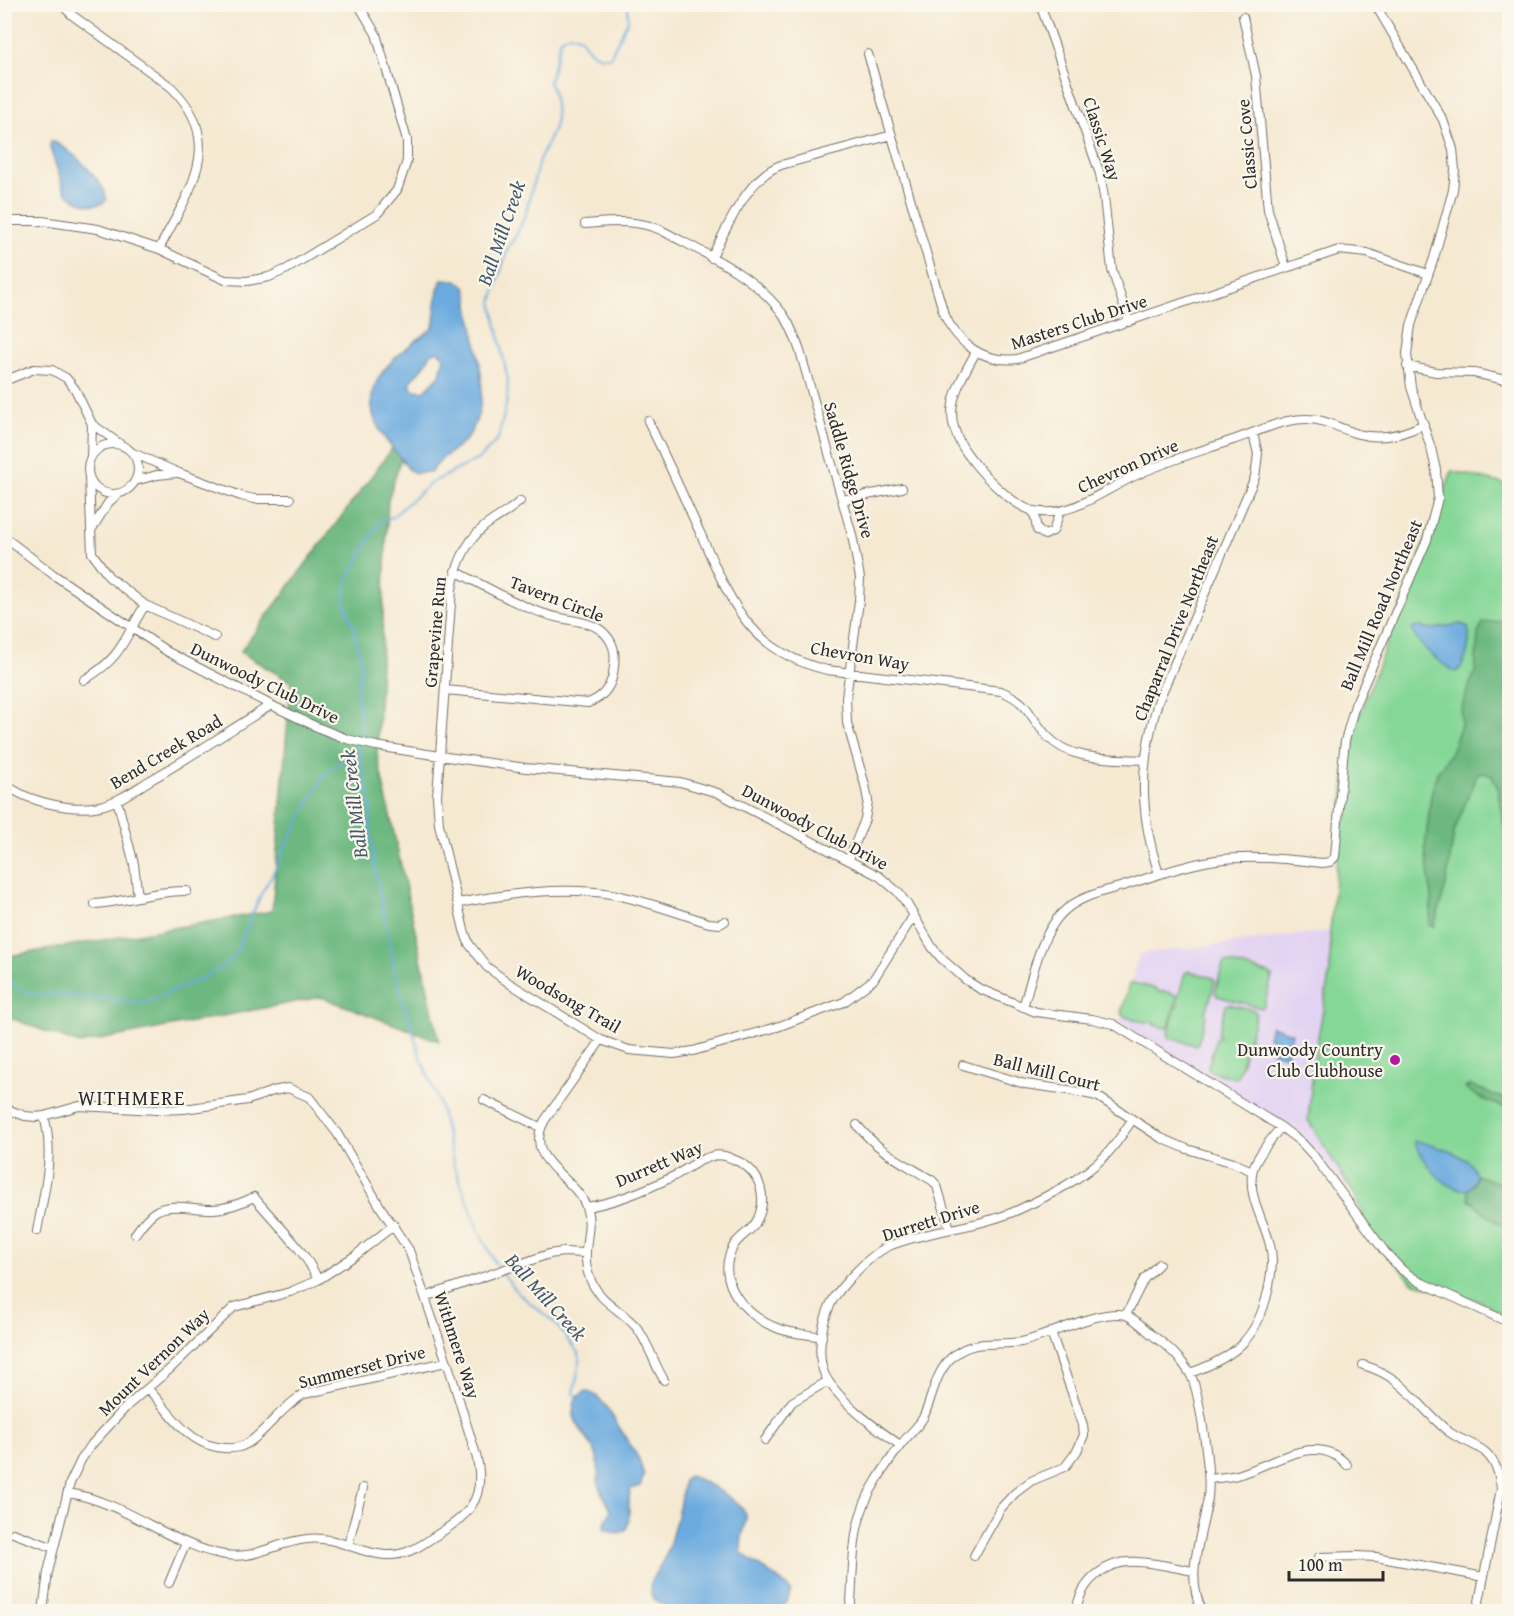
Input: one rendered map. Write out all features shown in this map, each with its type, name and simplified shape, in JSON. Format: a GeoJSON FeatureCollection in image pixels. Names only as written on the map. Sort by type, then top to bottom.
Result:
{"type":"FeatureCollection","features":[{"type":"Feature","properties":{"kind":"street"},"geometry":{"type":"LineString","coordinates":[[61,4],[72,15],[171,87],[185,102],[195,120],[200,145],[198,170],[159,249]]}},
{"type":"Feature","properties":{"kind":"street"},"geometry":{"type":"LineString","coordinates":[[4,221],[42,221],[74,225],[118,235],[159,249],[225,280],[259,280],[287,269],[377,214],[397,190],[405,171],[407,140],[376,34],[358,4]]}},
{"type":"Feature","properties":{"kind":"street"},"geometry":{"type":"LineString","coordinates":[[829,4],[835,4]]}},
{"type":"Feature","properties":{"kind":"street","name":"Classic Way"},"geometry":{"type":"LineString","coordinates":[[1040,4],[1100,174],[1112,270],[1129,322]]}},
{"type":"Feature","properties":{"kind":"street","name":"Ball Mill Road Northeast"},"geometry":{"type":"LineString","coordinates":[[1159,874],[1199,863],[1235,858],[1328,863],[1334,860],[1342,759],[1349,723],[1427,540],[1436,511],[1438,498],[1436,470],[1407,366],[1411,325],[1453,190],[1455,170],[1453,149],[1443,120],[1375,4]]}},
{"type":"Feature","properties":{"kind":"street","name":"Classic Cove"},"geometry":{"type":"LineString","coordinates":[[1243,17],[1256,75],[1268,210],[1286,267]]}},
{"type":"Feature","properties":{"kind":"street","name":"Masters Club Drive"},"geometry":{"type":"LineString","coordinates":[[868,54],[944,314],[957,336],[976,352],[996,360],[1017,359],[1329,252],[1350,250],[1367,253],[1428,274]]}},
{"type":"Feature","properties":{"kind":"street"},"geometry":{"type":"LineString","coordinates":[[711,258],[751,187],[766,172],[781,165],[892,135]]}},
{"type":"Feature","properties":{"kind":"street","name":"Saddle Ridge Drive"},"geometry":{"type":"LineString","coordinates":[[585,224],[629,221],[648,224],[745,277],[757,286],[787,320],[800,351],[854,543],[860,578],[846,698],[847,723],[866,785],[868,801],[865,819],[849,859]]}},
{"type":"Feature","properties":{"kind":"street"},"geometry":{"type":"LineString","coordinates":[[976,352],[954,395],[952,413],[955,431],[964,449],[1010,498],[1032,511],[1036,530],[1045,535],[1053,531],[1060,512]]}},
{"type":"Feature","properties":{"kind":"street"},"geometry":{"type":"LineString","coordinates":[[1407,366],[1436,372],[1474,374],[1509,381]]}},
{"type":"Feature","properties":{"kind":"street"},"geometry":{"type":"LineString","coordinates":[[4,381],[34,369],[52,370],[66,378],[75,388],[92,424],[88,467],[92,553],[109,577],[145,605],[215,637]]}},
{"type":"Feature","properties":{"kind":"street","name":"Chevron Drive"},"geometry":{"type":"LineString","coordinates":[[1032,511],[1060,512],[1137,474],[1287,421],[1304,419],[1326,421],[1356,433],[1375,436],[1400,434],[1424,424]]}},
{"type":"Feature","properties":{"kind":"street","name":"Chevron Way"},"geometry":{"type":"LineString","coordinates":[[648,421],[738,613],[760,637],[790,658],[809,665],[849,673],[1001,691],[1023,704],[1048,737],[1067,751],[1088,757],[1144,760]]}},
{"type":"Feature","properties":{"kind":"street"},"geometry":{"type":"LineString","coordinates":[[92,424],[133,453],[179,473],[254,499],[290,499]]}},
{"type":"Feature","properties":{"kind":"street","name":"Chaparral Drive Northeast"},"geometry":{"type":"LineString","coordinates":[[1159,874],[1150,846],[1143,788],[1144,760],[1150,728],[1158,702],[1255,477],[1258,454],[1253,433]]}},
{"type":"Feature","properties":{"kind":"street"},"geometry":{"type":"LineString","coordinates":[[90,458],[100,447],[120,444]]}},
{"type":"Feature","properties":{"kind":"street"},"geometry":{"type":"LineString","coordinates":[[91,530],[108,503],[135,481],[138,468],[133,453]]}},
{"type":"Feature","properties":{"kind":"street"},"geometry":{"type":"LineString","coordinates":[[135,481],[157,475],[179,473]]}},
{"type":"Feature","properties":{"kind":"street"},"geometry":{"type":"LineString","coordinates":[[90,477],[94,485],[102,491],[111,494],[120,493]]}},
{"type":"Feature","properties":{"kind":"street"},"geometry":{"type":"LineString","coordinates":[[842,500],[902,488]]}},
{"type":"Feature","properties":{"kind":"street","name":"Grapevine Run"},"geometry":{"type":"LineString","coordinates":[[440,756],[455,572],[464,551],[476,535],[491,521],[512,510],[519,501]]}},
{"type":"Feature","properties":{"kind":"street","name":"Dunwoody Club Drive"},"geometry":{"type":"LineString","coordinates":[[4,537],[54,575],[168,652],[271,705],[347,739],[376,746],[526,768],[658,779],[695,785],[718,793],[849,859],[889,883],[898,892],[932,947],[951,968],[980,988],[1023,1007],[1042,1013],[1113,1024],[1281,1127],[1301,1142],[1313,1155],[1385,1252],[1402,1270],[1418,1281],[1509,1323]]}},
{"type":"Feature","properties":{"kind":"street","name":"Tavern Circle"},"geometry":{"type":"LineString","coordinates":[[445,690],[588,704],[598,700],[605,693],[612,678],[615,661],[611,642],[597,627],[540,612],[455,572]]}},
{"type":"Feature","properties":{"kind":"street"},"geometry":{"type":"LineString","coordinates":[[84,680],[103,669],[115,657],[126,642],[130,628],[145,605]]}},
{"type":"Feature","properties":{"kind":"street","name":"Bend Creek Road"},"geometry":{"type":"LineString","coordinates":[[8,786],[54,805],[79,809],[102,806],[117,800],[175,766],[271,705]]}},
{"type":"Feature","properties":{"kind":"street","name":"Woodsong Trail"},"geometry":{"type":"LineString","coordinates":[[440,756],[437,796],[439,825],[469,944],[487,967],[509,983],[601,1040],[629,1050],[662,1054],[693,1051],[777,1027],[844,1002],[873,980],[914,915]]}},
{"type":"Feature","properties":{"kind":"street"},"geometry":{"type":"LineString","coordinates":[[4,797],[8,786]]}},
{"type":"Feature","properties":{"kind":"street"},"geometry":{"type":"LineString","coordinates":[[117,800],[134,864],[138,897]]}},
{"type":"Feature","properties":{"kind":"street"},"geometry":{"type":"LineString","coordinates":[[1023,1007],[1046,936],[1062,913],[1086,897],[1159,874]]}},
{"type":"Feature","properties":{"kind":"street"},"geometry":{"type":"LineString","coordinates":[[95,904],[116,903],[138,897],[187,891]]}},
{"type":"Feature","properties":{"kind":"street"},"geometry":{"type":"LineString","coordinates":[[458,903],[517,894],[576,891],[614,895],[709,923],[720,924],[725,921]]}},
{"type":"Feature","properties":{"kind":"street"},"geometry":{"type":"LineString","coordinates":[[601,1040],[540,1127],[539,1145],[548,1162],[579,1193],[586,1207],[588,1222],[584,1253],[592,1285],[603,1299],[622,1312],[638,1329],[664,1380]]}},
{"type":"Feature","properties":{"kind":"street","name":"Ball Mill Court"},"geometry":{"type":"LineString","coordinates":[[963,1065],[1025,1084],[1097,1096],[1170,1142],[1223,1159],[1252,1172]]}},
{"type":"Feature","properties":{"kind":"street","name":"Withmere Way"},"geometry":{"type":"LineString","coordinates":[[4,1108],[25,1116],[44,1116],[79,1106],[184,1109],[248,1100],[281,1088],[294,1089],[309,1096],[317,1104],[348,1150],[414,1261],[480,1475],[474,1503],[458,1522],[408,1553],[383,1555],[324,1538],[287,1542],[257,1554],[238,1557],[216,1553],[186,1543],[109,1504],[68,1493]]}},
{"type":"Feature","properties":{"kind":"street"},"geometry":{"type":"LineString","coordinates":[[484,1100],[540,1127]]}},
{"type":"Feature","properties":{"kind":"street"},"geometry":{"type":"LineString","coordinates":[[37,1231],[49,1166],[49,1131],[44,1116]]}},
{"type":"Feature","properties":{"kind":"street","name":"Durrett Drive"},"geometry":{"type":"LineString","coordinates":[[900,1445],[868,1423],[828,1381],[821,1365],[822,1337],[831,1303],[844,1285],[872,1257],[888,1247],[1018,1210],[1071,1181],[1105,1156],[1132,1120]]}},
{"type":"Feature","properties":{"kind":"street"},"geometry":{"type":"LineString","coordinates":[[857,1125],[868,1139],[895,1160],[933,1181],[937,1186],[950,1229]]}},
{"type":"Feature","properties":{"kind":"street"},"geometry":{"type":"LineString","coordinates":[[1190,1373],[1212,1365],[1238,1349],[1260,1319],[1272,1269],[1271,1248],[1266,1230],[1255,1207],[1252,1172],[1263,1150],[1281,1127]]}},
{"type":"Feature","properties":{"kind":"street","name":"Durrett Way"},"geometry":{"type":"LineString","coordinates":[[586,1207],[646,1189],[712,1156],[726,1156],[740,1162],[756,1176],[763,1192],[763,1200],[754,1225],[738,1240],[730,1254],[728,1266],[732,1291],[754,1315],[776,1328],[822,1337]]}},
{"type":"Feature","properties":{"kind":"street"},"geometry":{"type":"LineString","coordinates":[[135,1234],[146,1219],[157,1211],[172,1207],[214,1209],[243,1203],[254,1197],[300,1250],[318,1280]]}},
{"type":"Feature","properties":{"kind":"street","name":"Mount Vernon Way"},"geometry":{"type":"LineString","coordinates":[[43,1611],[48,1572],[74,1472],[92,1444],[127,1406],[234,1307],[290,1292],[318,1280],[356,1255],[394,1225]]}},
{"type":"Feature","properties":{"kind":"street"},"geometry":{"type":"LineString","coordinates":[[425,1297],[549,1254],[584,1253]]}},
{"type":"Feature","properties":{"kind":"street"},"geometry":{"type":"LineString","coordinates":[[1126,1315],[1144,1279],[1159,1264]]}},
{"type":"Feature","properties":{"kind":"street"},"geometry":{"type":"LineString","coordinates":[[848,1611],[851,1602],[854,1538],[859,1517],[876,1481],[900,1445],[922,1419],[943,1368],[953,1357],[978,1343],[1021,1342],[1108,1315],[1126,1315],[1163,1342],[1190,1373],[1198,1400],[1209,1479],[1208,1497],[1194,1571],[1196,1592],[1203,1611]]}},
{"type":"Feature","properties":{"kind":"street"},"geometry":{"type":"LineString","coordinates":[[974,1556],[1001,1508],[1031,1481],[1065,1467],[1077,1451],[1084,1436],[1083,1425],[1051,1332]]}},
{"type":"Feature","properties":{"kind":"street","name":"Summerset Drive"},"geometry":{"type":"LineString","coordinates":[[148,1389],[192,1437],[209,1446],[236,1449],[255,1438],[304,1394],[447,1362]]}},
{"type":"Feature","properties":{"kind":"street"},"geometry":{"type":"LineString","coordinates":[[1363,1365],[1394,1378],[1451,1434],[1485,1452],[1496,1466],[1500,1475],[1501,1489],[1477,1611]]}},
{"type":"Feature","properties":{"kind":"street"},"geometry":{"type":"LineString","coordinates":[[765,1440],[792,1402],[828,1381]]}},
{"type":"Feature","properties":{"kind":"street"},"geometry":{"type":"LineString","coordinates":[[1209,1479],[1238,1475],[1294,1453],[1311,1449],[1337,1455],[1347,1465]]}},
{"type":"Feature","properties":{"kind":"street"},"geometry":{"type":"LineString","coordinates":[[348,1545],[363,1488]]}},
{"type":"Feature","properties":{"kind":"street"},"geometry":{"type":"LineString","coordinates":[[13,1533],[54,1548]]}},
{"type":"Feature","properties":{"kind":"street"},"geometry":{"type":"LineString","coordinates":[[169,1583],[186,1543]]}},
{"type":"Feature","properties":{"kind":"street"},"geometry":{"type":"LineString","coordinates":[[1319,1557],[1376,1557],[1484,1577]]}},
{"type":"Feature","properties":{"kind":"street"},"geometry":{"type":"LineString","coordinates":[[1077,1608],[1088,1582],[1100,1572],[1114,1565],[1138,1562],[1194,1571]]}},
{"type":"Feature","properties":{"kind":"shaded area"},"geometry":{"type":"Polygon","coordinates":[[[1330,931],[1330,971],[1314,1059],[1308,1120],[1354,1194],[1323,1162],[1300,1132],[1190,1071],[1120,1022],[1139,954],[1330,931]]]}},
{"type":"Feature","properties":{"kind":"green space"},"geometry":{"type":"Polygon","coordinates":[[[412,422],[388,500],[377,755],[439,1041],[321,997],[79,1044],[5,1016],[4,957],[272,911],[291,682],[240,652],[412,422]]]}},
{"type":"Feature","properties":{"kind":"green space"},"geometry":{"type":"Polygon","coordinates":[[[1452,471],[1509,485],[1509,1319],[1480,1301],[1412,1282],[1368,1231],[1354,1194],[1308,1120],[1314,1059],[1330,971],[1330,931],[1348,745],[1452,471]]]}},
{"type":"Feature","properties":{"kind":"green space"},"geometry":{"type":"Polygon","coordinates":[[[1510,622],[1509,851],[1497,786],[1491,774],[1481,773],[1476,776],[1454,832],[1446,885],[1434,927],[1429,925],[1432,898],[1425,848],[1431,795],[1437,773],[1451,752],[1461,725],[1465,696],[1475,672],[1478,634],[1483,623],[1510,622]]]}},
{"type":"Feature","properties":{"kind":"green space"},"geometry":{"type":"Polygon","coordinates":[[[1226,962],[1270,974],[1272,977],[1264,1006],[1261,1008],[1217,996],[1215,992],[1223,964],[1226,962]]]}},
{"type":"Feature","properties":{"kind":"green space"},"geometry":{"type":"Polygon","coordinates":[[[1189,971],[1213,978],[1215,981],[1207,1010],[1204,1012],[1206,1015],[1198,1043],[1195,1045],[1170,1038],[1168,1034],[1176,1006],[1179,1005],[1177,1001],[1185,973],[1189,971]]]}},
{"type":"Feature","properties":{"kind":"green space"},"geometry":{"type":"Polygon","coordinates":[[[1129,984],[1157,989],[1160,993],[1163,991],[1175,994],[1177,998],[1169,1026],[1166,1028],[1154,1025],[1152,1021],[1148,1023],[1123,1016],[1121,1013],[1129,984]]]}},
{"type":"Feature","properties":{"kind":"green space"},"geometry":{"type":"Polygon","coordinates":[[[1226,1005],[1254,1010],[1256,1014],[1248,1042],[1244,1045],[1246,1048],[1238,1076],[1235,1078],[1210,1071],[1208,1067],[1216,1039],[1220,1037],[1218,1034],[1226,1005]]]}},
{"type":"Feature","properties":{"kind":"green space"},"geometry":{"type":"Polygon","coordinates":[[[1470,1085],[1509,1101],[1509,1109],[1480,1098],[1465,1088],[1470,1085]]]}},
{"type":"Feature","properties":{"kind":"green space"},"geometry":{"type":"Polygon","coordinates":[[[1476,1175],[1509,1186],[1509,1228],[1495,1221],[1469,1199],[1468,1190],[1475,1183],[1476,1175]]]}},
{"type":"Feature","properties":{"kind":"water"},"geometry":{"type":"Polygon","coordinates":[[[51,141],[66,149],[85,166],[101,185],[106,201],[90,205],[73,198],[64,190],[50,148],[51,141]]]}},
{"type":"Feature","properties":{"kind":"water"},"geometry":{"type":"Polygon","coordinates":[[[442,279],[449,279],[460,282],[468,293],[479,355],[482,390],[476,422],[466,440],[443,458],[431,472],[416,473],[409,470],[382,434],[374,416],[372,400],[375,386],[382,372],[393,360],[433,328],[438,290],[442,279]],[[438,351],[431,354],[423,368],[412,379],[410,386],[414,390],[424,391],[440,375],[444,357],[438,351]]]}},
{"type":"Feature","properties":{"kind":"water"},"geometry":{"type":"Polygon","coordinates":[[[1462,624],[1468,627],[1468,645],[1466,657],[1457,672],[1432,655],[1412,632],[1416,627],[1433,629],[1462,624]]]}},
{"type":"Feature","properties":{"kind":"water"},"geometry":{"type":"Polygon","coordinates":[[[1271,1026],[1292,1033],[1287,1056],[1272,1052],[1277,1040],[1268,1037],[1271,1026]]]}},
{"type":"Feature","properties":{"kind":"water"},"geometry":{"type":"Polygon","coordinates":[[[1415,1141],[1451,1152],[1467,1161],[1473,1167],[1475,1174],[1474,1181],[1468,1190],[1458,1189],[1436,1175],[1415,1141]]]}},
{"type":"Feature","properties":{"kind":"water"},"geometry":{"type":"Polygon","coordinates":[[[586,1391],[597,1396],[606,1406],[639,1459],[644,1476],[640,1486],[631,1489],[629,1521],[623,1532],[604,1528],[611,1511],[599,1486],[597,1457],[574,1415],[573,1407],[576,1398],[586,1391]]]}},
{"type":"Feature","properties":{"kind":"water"},"geometry":{"type":"Polygon","coordinates":[[[688,1476],[720,1491],[743,1510],[746,1518],[741,1552],[780,1580],[791,1591],[786,1604],[758,1610],[691,1611],[669,1607],[653,1598],[650,1590],[652,1580],[667,1552],[684,1480],[688,1476]]]}},
{"type":"Feature","properties":{"kind":"waterway","name":"Ball Mill Creek"},"geometry":{"type":"LineString","coordinates":[[576,1398],[574,1392],[579,1354],[555,1323],[518,1293],[495,1263],[480,1233],[454,1166],[439,1102],[420,1055],[396,976],[374,863],[370,830],[371,805],[359,750],[361,723],[357,695],[361,664],[354,627],[346,608],[345,594],[348,579],[379,522],[392,517],[431,483],[480,458],[498,439],[507,401],[508,381],[492,302],[508,247],[525,216],[539,161],[554,128],[555,105],[549,82],[561,39],[569,34],[581,38],[592,53],[610,57],[628,20],[628,4]]}},
{"type":"Feature","properties":{"kind":"waterway"},"geometry":{"type":"LineString","coordinates":[[4,978],[22,991],[39,995],[58,994],[144,1003],[203,978],[229,962],[237,951],[261,894],[325,773],[358,750]]}},
{"type":"Feature","properties":{"kind":"place","name":"Dunwoody Country Club Clubhouse"},"geometry":{"type":"Point","coordinates":[1395,1060]}},
{"type":"Feature","properties":{"kind":"district","name":"WITHMERE"},"geometry":{"type":"Point","coordinates":[132,1098]}}]}
